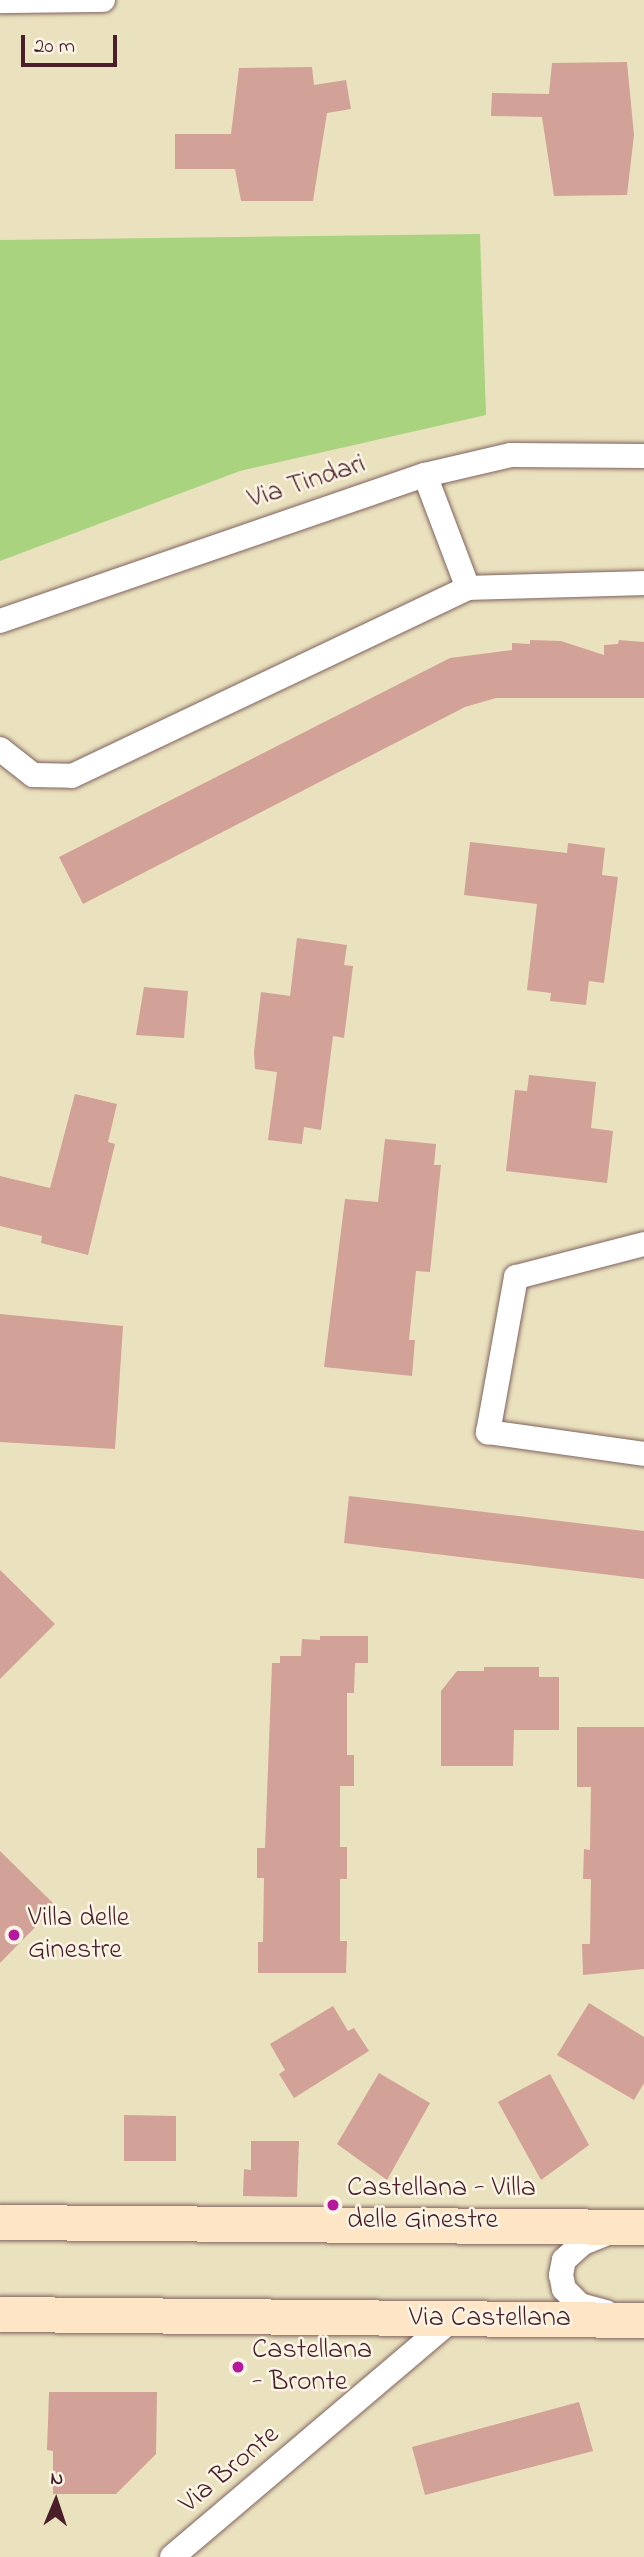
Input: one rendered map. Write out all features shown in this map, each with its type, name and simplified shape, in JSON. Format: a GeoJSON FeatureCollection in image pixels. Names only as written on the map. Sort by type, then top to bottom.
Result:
{"type":"FeatureCollection","features":[{"type":"Feature","properties":{"kind":"main road"},"geometry":{"type":"LineString","coordinates":[[0,2222],[633,2227]]}},
{"type":"Feature","properties":{"kind":"main road","name":"Via Castellana"},"geometry":{"type":"LineString","coordinates":[[0,2315],[640,2320]]}},
{"type":"Feature","properties":{"kind":"street"},"geometry":{"type":"LineString","coordinates":[[0,1],[103,0]]}},
{"type":"Feature","properties":{"kind":"street","name":"Via Tindari"},"geometry":{"type":"LineString","coordinates":[[0,621],[425,475],[511,455],[644,456]]}},
{"type":"Feature","properties":{"kind":"street"},"geometry":{"type":"LineString","coordinates":[[425,475],[468,588]]}},
{"type":"Feature","properties":{"kind":"street"},"geometry":{"type":"LineString","coordinates":[[0,749],[33,775],[72,776],[468,588],[644,583]]}},
{"type":"Feature","properties":{"kind":"street"},"geometry":{"type":"LineString","coordinates":[[644,1244],[516,1277],[488,1432],[644,1454]]}},
{"type":"Feature","properties":{"kind":"street"},"geometry":{"type":"LineString","coordinates":[[633,2227],[583,2243],[564,2260],[561,2275],[564,2289],[580,2305],[640,2320]]}},
{"type":"Feature","properties":{"kind":"street","name":"Via Bronte"},"geometry":{"type":"LineString","coordinates":[[179,2555],[454,2318]]}},
{"type":"Feature","properties":{"kind":"green space"},"geometry":{"type":"Polygon","coordinates":[[[480,234],[486,415],[240,471],[0,561],[0,240],[480,234]]]}},
{"type":"Feature","properties":{"kind":"building"},"geometry":{"type":"Polygon","coordinates":[[[627,62],[634,135],[627,195],[554,196],[542,117],[491,116],[492,93],[549,94],[552,63],[627,62]]]}},
{"type":"Feature","properties":{"kind":"building"},"geometry":{"type":"Polygon","coordinates":[[[312,67],[314,85],[346,80],[351,109],[327,113],[313,201],[241,201],[235,169],[175,169],[175,134],[231,134],[239,68],[312,67]]]}},
{"type":"Feature","properties":{"kind":"building"},"geometry":{"type":"Polygon","coordinates":[[[530,640],[561,641],[604,655],[604,645],[618,644],[619,640],[644,642],[644,698],[496,698],[465,707],[83,904],[59,857],[450,658],[512,650],[512,643],[530,644],[530,640]]]}},
{"type":"Feature","properties":{"kind":"building"},"geometry":{"type":"Polygon","coordinates":[[[470,842],[567,853],[568,843],[605,848],[602,875],[618,877],[604,983],[589,981],[586,1005],[550,1001],[551,993],[527,990],[537,904],[464,895],[470,842]]]}},
{"type":"Feature","properties":{"kind":"building"},"geometry":{"type":"Polygon","coordinates":[[[297,938],[347,945],[344,965],[353,966],[344,1038],[333,1036],[321,1130],[304,1127],[302,1144],[268,1140],[277,1072],[255,1069],[254,1052],[261,992],[290,996],[297,938]]]}},
{"type":"Feature","properties":{"kind":"building"},"geometry":{"type":"Polygon","coordinates":[[[144,987],[188,991],[184,1038],[136,1035],[144,987]]]}},
{"type":"Feature","properties":{"kind":"building"},"geometry":{"type":"Polygon","coordinates":[[[529,1075],[596,1082],[591,1128],[613,1131],[607,1183],[506,1171],[515,1090],[527,1091],[529,1075]]]}},
{"type":"Feature","properties":{"kind":"building"},"geometry":{"type":"Polygon","coordinates":[[[75,1094],[117,1104],[108,1142],[115,1144],[88,1255],[41,1243],[42,1236],[0,1226],[0,1176],[50,1188],[75,1094]]]}},
{"type":"Feature","properties":{"kind":"building"},"geometry":{"type":"Polygon","coordinates":[[[385,1139],[436,1144],[434,1165],[441,1165],[430,1272],[416,1271],[409,1340],[415,1340],[412,1376],[324,1367],[345,1199],[378,1202],[385,1139]]]}},
{"type":"Feature","properties":{"kind":"building"},"geometry":{"type":"Polygon","coordinates":[[[0,1314],[123,1326],[115,1449],[0,1442],[0,1314]]]}},
{"type":"Feature","properties":{"kind":"building"},"geometry":{"type":"Polygon","coordinates":[[[349,1496],[644,1531],[644,1579],[344,1543],[349,1496]]]}},
{"type":"Feature","properties":{"kind":"building"},"geometry":{"type":"Polygon","coordinates":[[[0,1570],[55,1624],[0,1679],[0,1570]]]}},
{"type":"Feature","properties":{"kind":"building"},"geometry":{"type":"Polygon","coordinates":[[[320,1636],[368,1636],[368,1663],[355,1663],[354,1693],[347,1693],[347,1755],[354,1755],[354,1786],[340,1786],[340,1847],[347,1847],[347,1879],[340,1879],[340,1941],[347,1941],[346,1973],[258,1973],[258,1942],[263,1942],[264,1878],[257,1878],[257,1848],[265,1848],[272,1663],[280,1663],[280,1656],[301,1656],[302,1639],[320,1640],[320,1636]]]}},
{"type":"Feature","properties":{"kind":"building"},"geometry":{"type":"Polygon","coordinates":[[[484,1667],[539,1667],[539,1677],[559,1677],[559,1730],[514,1730],[513,1766],[441,1766],[441,1691],[457,1671],[484,1671],[484,1667]]]}},
{"type":"Feature","properties":{"kind":"building"},"geometry":{"type":"Polygon","coordinates":[[[577,1727],[644,1727],[644,1969],[583,1975],[582,1944],[590,1944],[591,1879],[583,1879],[584,1849],[590,1850],[591,1787],[577,1787],[577,1727]]]}},
{"type":"Feature","properties":{"kind":"building","name":"Villa delle Ginestre"},"geometry":{"type":"Polygon","coordinates":[[[0,1851],[56,1906],[0,1963],[0,1851]]]}},
{"type":"Feature","properties":{"kind":"building"},"geometry":{"type":"Polygon","coordinates":[[[589,2003],[644,2037],[644,2083],[634,2100],[557,2055],[589,2003]]]}},
{"type":"Feature","properties":{"kind":"building"},"geometry":{"type":"Polygon","coordinates":[[[333,2006],[348,2031],[354,2028],[369,2051],[294,2098],[279,2074],[285,2070],[270,2044],[333,2006]]]}},
{"type":"Feature","properties":{"kind":"building"},"geometry":{"type":"Polygon","coordinates":[[[379,2073],[430,2103],[387,2180],[337,2144],[379,2073]]]}},
{"type":"Feature","properties":{"kind":"building"},"geometry":{"type":"Polygon","coordinates":[[[550,2074],[589,2145],[541,2180],[498,2102],[550,2074]]]}},
{"type":"Feature","properties":{"kind":"building"},"geometry":{"type":"Polygon","coordinates":[[[124,2115],[176,2116],[176,2161],[124,2161],[124,2115]]]}},
{"type":"Feature","properties":{"kind":"building"},"geometry":{"type":"Polygon","coordinates":[[[251,2141],[299,2141],[297,2197],[243,2196],[244,2169],[251,2170],[251,2141]]]}},
{"type":"Feature","properties":{"kind":"building"},"geometry":{"type":"Polygon","coordinates":[[[49,2392],[157,2392],[156,2454],[116,2494],[53,2494],[53,2451],[47,2450],[49,2392]]]}},
{"type":"Feature","properties":{"kind":"building"},"geometry":{"type":"Polygon","coordinates":[[[579,2402],[593,2451],[425,2495],[412,2447],[579,2402]]]}},
{"type":"Feature","properties":{"kind":"place","name":"Villa delle Ginestre"},"geometry":{"type":"Point","coordinates":[14,1935]}},
{"type":"Feature","properties":{"kind":"place","name":"Castellana - Villa delle Ginestre"},"geometry":{"type":"Point","coordinates":[333,2205]}},
{"type":"Feature","properties":{"kind":"place","name":"Castellana - Bronte"},"geometry":{"type":"Point","coordinates":[238,2367]}}]}
